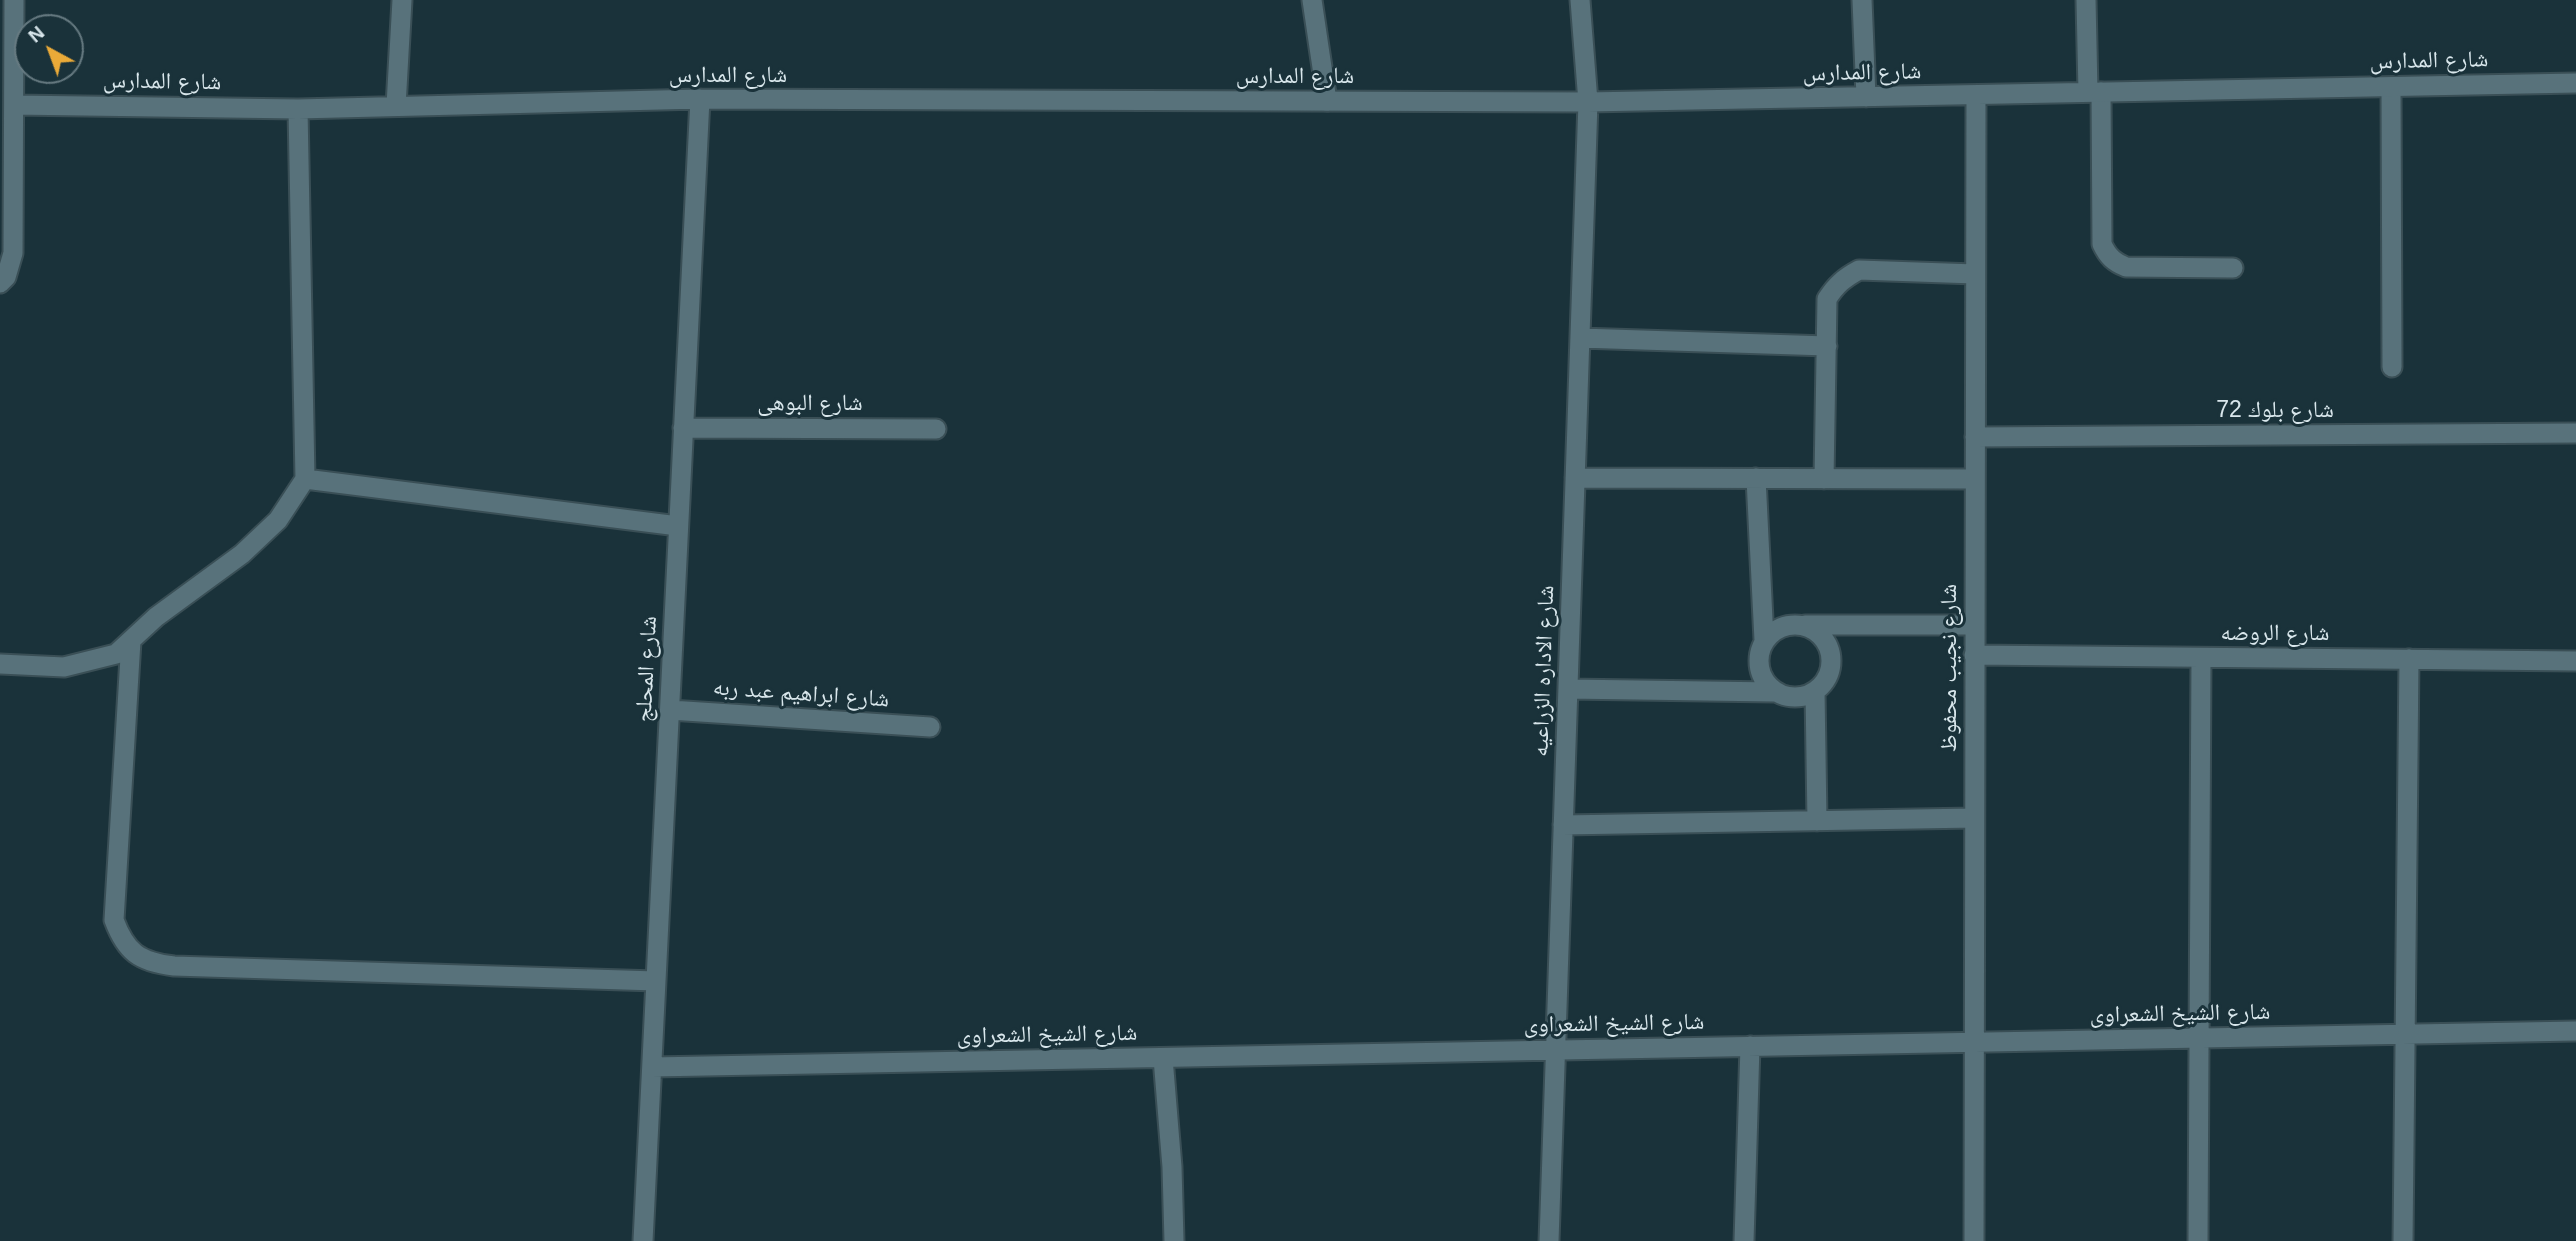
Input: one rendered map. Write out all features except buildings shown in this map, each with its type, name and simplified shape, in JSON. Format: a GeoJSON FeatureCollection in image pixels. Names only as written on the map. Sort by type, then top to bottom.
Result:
{"type":"FeatureCollection","features":[{"type":"Feature","properties":{"kind":"street"},"geometry":{"type":"LineString","coordinates":[[0,283],[6,277],[13,253],[14,0]]}},
{"type":"Feature","properties":{"kind":"street"},"geometry":{"type":"LineString","coordinates":[[396,106],[402,0]]}},
{"type":"Feature","properties":{"kind":"street"},"geometry":{"type":"LineString","coordinates":[[1312,0],[1327,101]]}},
{"type":"Feature","properties":{"kind":"street","name":"شارع الاداره الزراعيه"},"geometry":{"type":"LineString","coordinates":[[1549,1241],[1588,102],[1580,0]]}},
{"type":"Feature","properties":{"kind":"street"},"geometry":{"type":"LineString","coordinates":[[1862,0],[1866,97]]}},
{"type":"Feature","properties":{"kind":"street"},"geometry":{"type":"LineString","coordinates":[[2086,0],[2102,244],[2107,255],[2126,267],[2233,268]]}},
{"type":"Feature","properties":{"kind":"street","name":"شارع المدارس"},"geometry":{"type":"LineString","coordinates":[[14,105],[298,108],[700,99],[1588,102],[2576,83]]}},
{"type":"Feature","properties":{"kind":"street"},"geometry":{"type":"LineString","coordinates":[[2391,87],[2392,367]]}},
{"type":"Feature","properties":{"kind":"street","name":"شارع نجيب محفوظ"},"geometry":{"type":"LineString","coordinates":[[1974,1241],[1976,95]]}},
{"type":"Feature","properties":{"kind":"street","name":"شارع المحلج"},"geometry":{"type":"LineString","coordinates":[[643,1241],[700,99]]}},
{"type":"Feature","properties":{"kind":"street"},"geometry":{"type":"LineString","coordinates":[[0,664],[64,667],[116,654],[156,617],[242,554],[278,520],[304,479],[298,108]]}},
{"type":"Feature","properties":{"kind":"street"},"geometry":{"type":"LineString","coordinates":[[1824,479],[1827,299],[1835,286],[1859,270],[1975,274]]}},
{"type":"Feature","properties":{"kind":"street"},"geometry":{"type":"LineString","coordinates":[[1580,338],[1827,346]]}},
{"type":"Feature","properties":{"kind":"street","name":"شارع البوهى"},"geometry":{"type":"LineString","coordinates":[[684,428],[936,429]]}},
{"type":"Feature","properties":{"kind":"street","name":"شارع بلوك 72"},"geometry":{"type":"LineString","coordinates":[[1975,437],[2576,433]]}},
{"type":"Feature","properties":{"kind":"street"},"geometry":{"type":"LineString","coordinates":[[1575,478],[1975,479]]}},
{"type":"Feature","properties":{"kind":"street"},"geometry":{"type":"LineString","coordinates":[[1756,478],[1764,640]]}},
{"type":"Feature","properties":{"kind":"street"},"geometry":{"type":"LineString","coordinates":[[304,479],[678,526]]}},
{"type":"Feature","properties":{"kind":"street"},"geometry":{"type":"LineString","coordinates":[[1774,692],[1764,682],[1758,653],[1764,640],[1775,630],[1789,625],[1975,625]]}},
{"type":"Feature","properties":{"kind":"street"},"geometry":{"type":"LineString","coordinates":[[1568,689],[1774,692],[1788,697],[1802,697],[1825,682],[1831,668],[1831,654],[1826,642],[1816,631],[1804,625]]}},
{"type":"Feature","properties":{"kind":"street"},"geometry":{"type":"LineString","coordinates":[[131,640],[114,920],[121,939],[135,955],[153,964],[174,966],[656,981]]}},
{"type":"Feature","properties":{"kind":"street","name":"شارع الروضه"},"geometry":{"type":"LineString","coordinates":[[1974,655],[2576,661]]}},
{"type":"Feature","properties":{"kind":"street"},"geometry":{"type":"LineString","coordinates":[[2198,1241],[2201,657]]}},
{"type":"Feature","properties":{"kind":"street"},"geometry":{"type":"LineString","coordinates":[[2403,1241],[2409,659]]}},
{"type":"Feature","properties":{"kind":"street"},"geometry":{"type":"LineString","coordinates":[[1815,691],[1817,821]]}},
{"type":"Feature","properties":{"kind":"street","name":"شارع ابراهيم عبد ربه"},"geometry":{"type":"LineString","coordinates":[[670,710],[930,727]]}},
{"type":"Feature","properties":{"kind":"street"},"geometry":{"type":"LineString","coordinates":[[1563,825],[1974,818]]}},
{"type":"Feature","properties":{"kind":"street","name":"شارع الشيخ الشعراوى"},"geometry":{"type":"LineString","coordinates":[[652,1067],[2576,1031]]}},
{"type":"Feature","properties":{"kind":"street"},"geometry":{"type":"LineString","coordinates":[[1744,1241],[1750,1046]]}},
{"type":"Feature","properties":{"kind":"street"},"geometry":{"type":"LineString","coordinates":[[1163,1058],[1172,1167],[1174,1241]]}}]}
